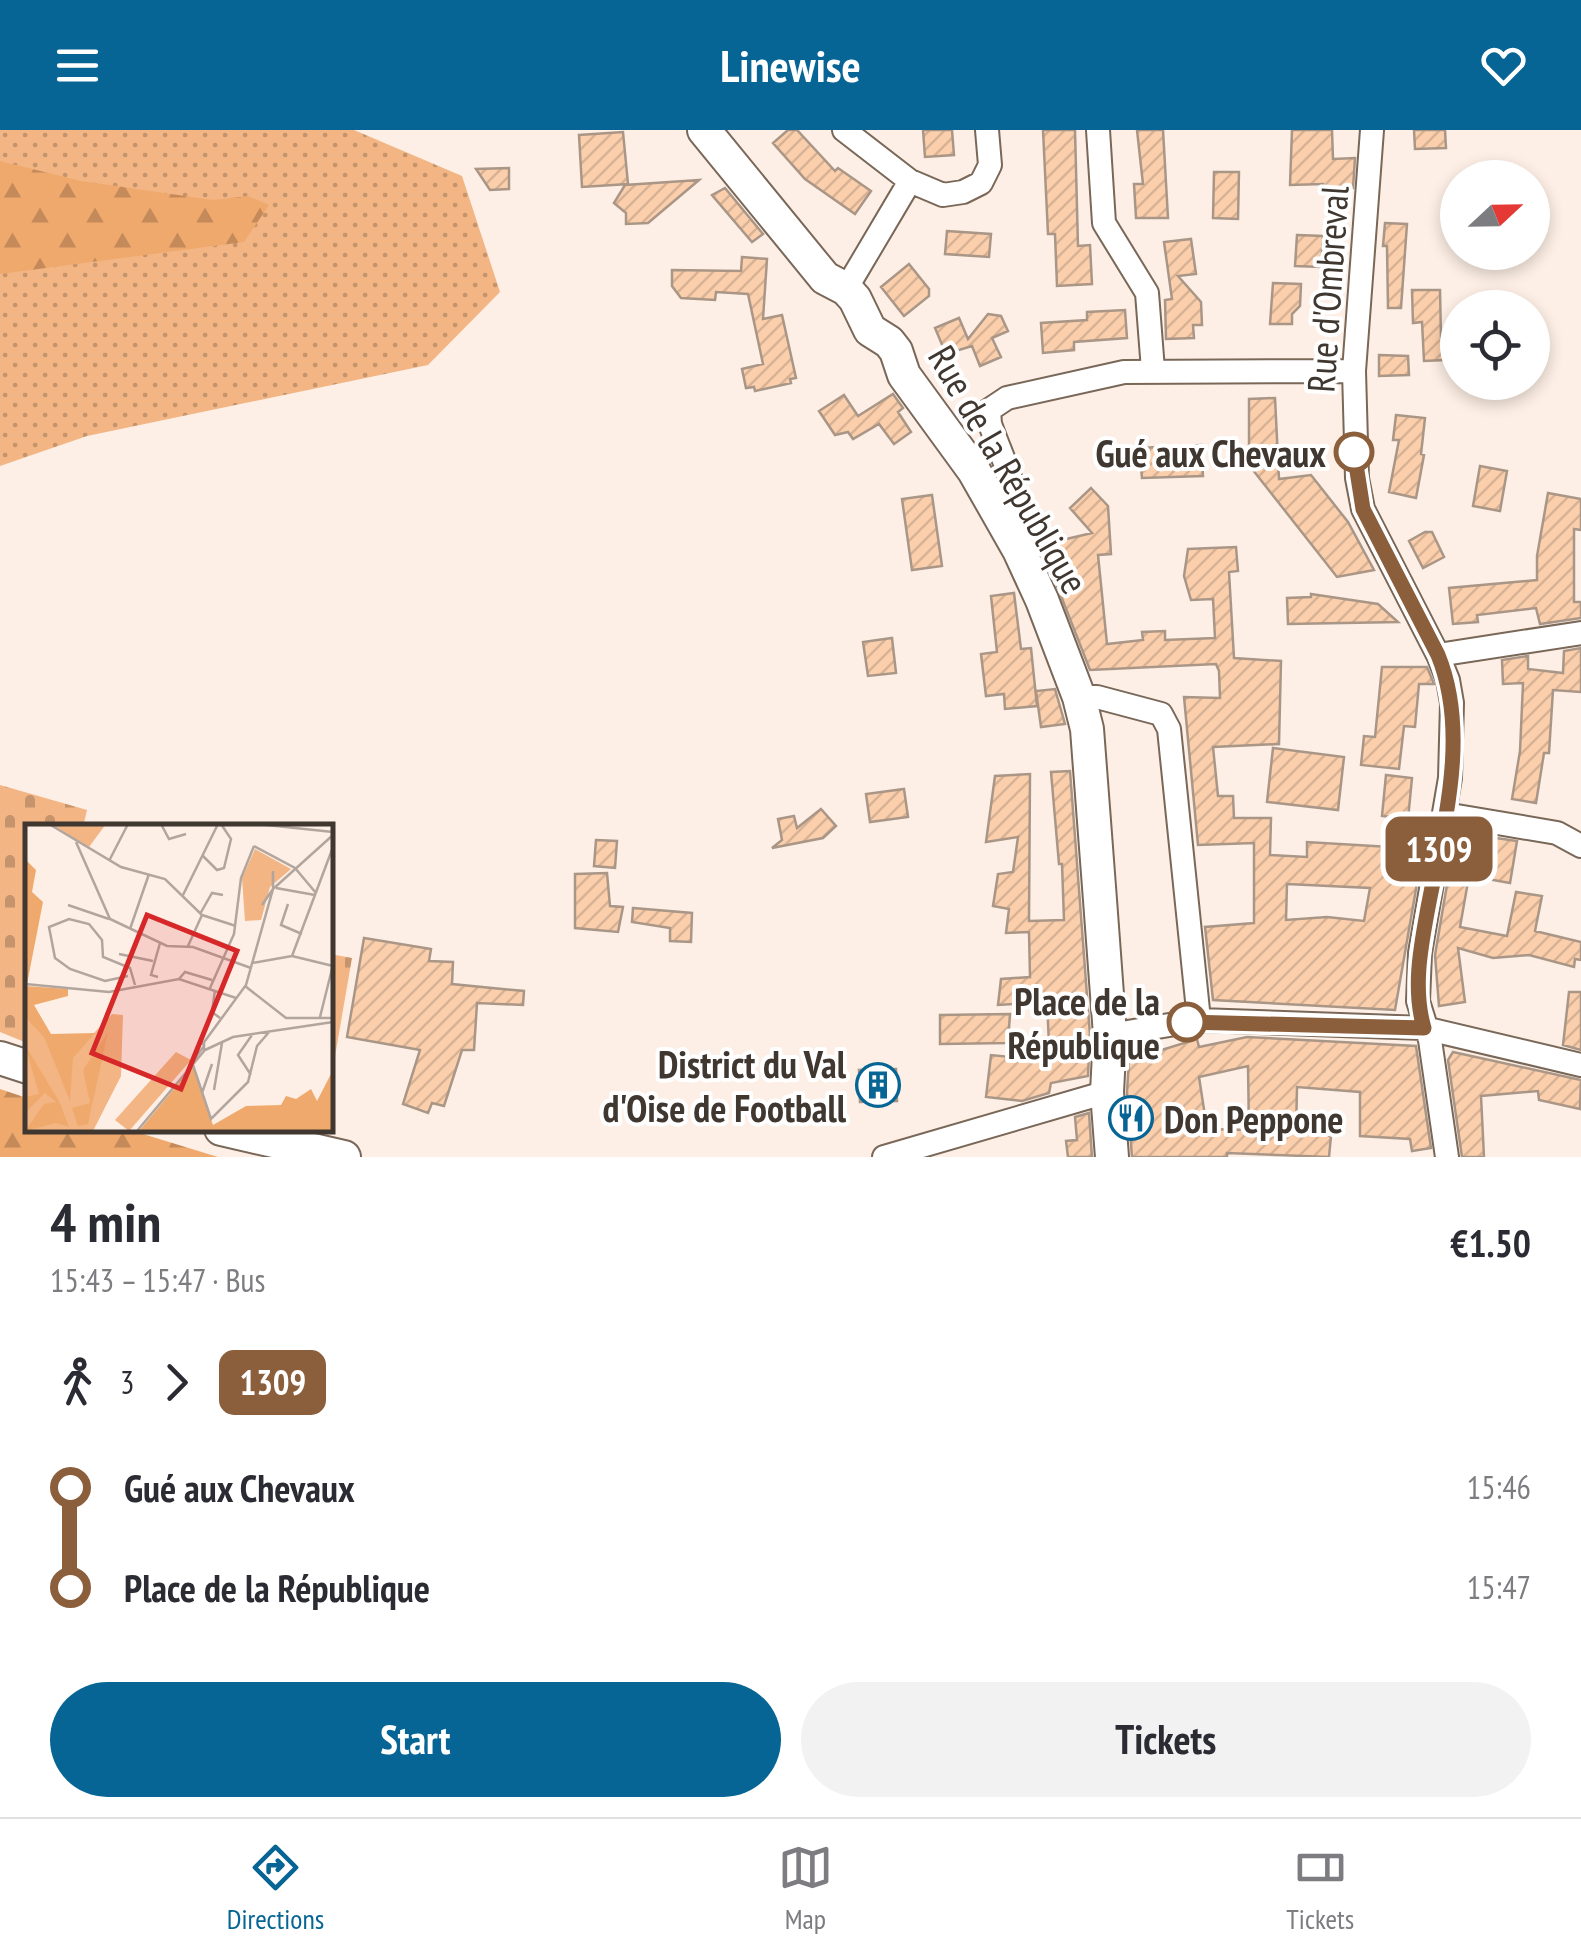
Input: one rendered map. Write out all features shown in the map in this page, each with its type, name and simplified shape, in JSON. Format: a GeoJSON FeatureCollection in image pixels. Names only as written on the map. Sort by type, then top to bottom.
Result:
{"type":"FeatureCollection","features":[{"type":"Feature","properties":{"kind":"street","name":"Rue de la République"},"geometry":{"type":"LineString","coordinates":[[704,130],[825,278],[846,289],[870,330],[890,342],[904,374],[974,471],[1042,600],[1087,729],[1110,1035],[1107,1092],[1112,1157]]}},
{"type":"Feature","properties":{"kind":"street"},"geometry":{"type":"LineString","coordinates":[[844,130],[910,182],[943,194],[963,192],[981,183],[990,164],[987,130]]}},
{"type":"Feature","properties":{"kind":"street"},"geometry":{"type":"LineString","coordinates":[[1098,130],[1104,223],[1146,294],[1152,370]]}},
{"type":"Feature","properties":{"kind":"street","name":"Rue d'Ombreval"},"geometry":{"type":"LineString","coordinates":[[1372,130],[1354,371],[1354,446],[1363,509],[1438,655],[1452,703],[1450,778],[1420,953],[1418,1002],[1432,1050],[1447,1157]]}},
{"type":"Feature","properties":{"kind":"street"},"geometry":{"type":"LineString","coordinates":[[846,289],[910,182]]}},
{"type":"Feature","properties":{"kind":"street"},"geometry":{"type":"LineString","coordinates":[[1019,550],[1020,510],[990,424],[989,410],[1007,398],[1124,372],[1354,371]]}},
{"type":"Feature","properties":{"kind":"street"},"geometry":{"type":"LineString","coordinates":[[1438,655],[1581,632]]}},
{"type":"Feature","properties":{"kind":"street"},"geometry":{"type":"LineString","coordinates":[[1079,697],[1097,697],[1162,714],[1169,730],[1199,1020]]}},
{"type":"Feature","properties":{"kind":"street"},"geometry":{"type":"LineString","coordinates":[[1445,814],[1557,833],[1581,846]]}},
{"type":"Feature","properties":{"kind":"street"},"geometry":{"type":"LineString","coordinates":[[1110,1035],[1199,1020],[1424,1028],[1581,1065]]}},
{"type":"Feature","properties":{"kind":"street"},"geometry":{"type":"LineString","coordinates":[[0,1058],[25,1066]]}},
{"type":"Feature","properties":{"kind":"street"},"geometry":{"type":"LineString","coordinates":[[884,1157],[1107,1092]]}},
{"type":"Feature","properties":{"kind":"street"},"geometry":{"type":"LineString","coordinates":[[229,1132],[330,1156]]}},
{"type":"Feature","properties":{"kind":"street"},"geometry":{"type":"LineString","coordinates":[[260,1140],[291,1157]]}},
{"type":"Feature","properties":{"kind":"green space"},"geometry":{"type":"Polygon","coordinates":[[[0,130],[354,130],[462,176],[500,292],[428,365],[87,436],[0,466],[0,130]]]}},
{"type":"Feature","properties":{"kind":"green space"},"geometry":{"type":"Polygon","coordinates":[[[0,161],[81,181],[213,200],[248,196],[269,205],[244,242],[0,274],[0,161]]]}},
{"type":"Feature","properties":{"kind":"green space"},"geometry":{"type":"Polygon","coordinates":[[[0,785],[87,810],[84,824],[25,824],[25,1042],[0,1032],[0,785]]]}},
{"type":"Feature","properties":{"kind":"green space"},"geometry":{"type":"Polygon","coordinates":[[[332,954],[352,958],[332,1073],[332,954]]]}},
{"type":"Feature","properties":{"kind":"green space"},"geometry":{"type":"Polygon","coordinates":[[[0,1089],[25,1097],[25,1132],[137,1132],[218,1157],[0,1157],[0,1089]]]}},
{"type":"Feature","properties":{"kind":"building"},"geometry":{"type":"Polygon","coordinates":[[[788,130],[797,130],[835,171],[838,168],[871,191],[855,214],[805,179],[773,143],[788,130]]]}},
{"type":"Feature","properties":{"kind":"building"},"geometry":{"type":"Polygon","coordinates":[[[923,130],[952,130],[954,155],[925,157],[923,130]]]}},
{"type":"Feature","properties":{"kind":"building"},"geometry":{"type":"Polygon","coordinates":[[[1043,130],[1075,130],[1078,246],[1090,245],[1092,284],[1057,286],[1055,234],[1048,234],[1043,130]]]}},
{"type":"Feature","properties":{"kind":"building"},"geometry":{"type":"Polygon","coordinates":[[[1137,130],[1163,130],[1168,218],[1136,218],[1134,184],[1143,184],[1137,130]]]}},
{"type":"Feature","properties":{"kind":"building"},"geometry":{"type":"Polygon","coordinates":[[[1292,130],[1332,130],[1333,159],[1355,158],[1353,188],[1290,185],[1292,130]]]}},
{"type":"Feature","properties":{"kind":"building"},"geometry":{"type":"Polygon","coordinates":[[[1414,130],[1445,130],[1446,148],[1415,149],[1414,130]]]}},
{"type":"Feature","properties":{"kind":"building"},"geometry":{"type":"Polygon","coordinates":[[[623,132],[628,184],[582,187],[579,135],[623,132]]]}},
{"type":"Feature","properties":{"kind":"building"},"geometry":{"type":"Polygon","coordinates":[[[509,168],[509,189],[490,190],[476,169],[509,168]]]}},
{"type":"Feature","properties":{"kind":"building"},"geometry":{"type":"Polygon","coordinates":[[[1214,172],[1239,172],[1238,219],[1213,218],[1214,172]]]}},
{"type":"Feature","properties":{"kind":"building"},"geometry":{"type":"Polygon","coordinates":[[[699,180],[648,223],[626,224],[626,213],[614,203],[625,185],[699,180]]]}},
{"type":"Feature","properties":{"kind":"building"},"geometry":{"type":"Polygon","coordinates":[[[725,188],[763,234],[752,242],[712,195],[725,188]]]}},
{"type":"Feature","properties":{"kind":"building"},"geometry":{"type":"Polygon","coordinates":[[[1385,223],[1407,224],[1401,308],[1388,308],[1385,223]]]}},
{"type":"Feature","properties":{"kind":"building"},"geometry":{"type":"Polygon","coordinates":[[[947,231],[991,234],[989,257],[945,254],[947,231]]]}},
{"type":"Feature","properties":{"kind":"building"},"geometry":{"type":"Polygon","coordinates":[[[1297,235],[1323,236],[1321,267],[1295,266],[1297,235]]]}},
{"type":"Feature","properties":{"kind":"building"},"geometry":{"type":"Polygon","coordinates":[[[1191,239],[1196,274],[1178,276],[1201,302],[1202,325],[1193,325],[1194,338],[1166,339],[1165,300],[1172,299],[1164,242],[1191,239]]]}},
{"type":"Feature","properties":{"kind":"building"},"geometry":{"type":"Polygon","coordinates":[[[742,257],[767,259],[763,319],[782,315],[796,378],[790,379],[791,383],[755,391],[754,387],[746,388],[742,369],[763,364],[748,294],[716,292],[715,300],[681,298],[672,286],[672,270],[741,271],[742,257]]]}},
{"type":"Feature","properties":{"kind":"building"},"geometry":{"type":"Polygon","coordinates":[[[909,264],[929,289],[929,296],[904,316],[881,287],[909,264]]]}},
{"type":"Feature","properties":{"kind":"building"},"geometry":{"type":"Polygon","coordinates":[[[1273,283],[1301,284],[1300,306],[1292,314],[1292,324],[1270,324],[1273,283]]]}},
{"type":"Feature","properties":{"kind":"building"},"geometry":{"type":"Polygon","coordinates":[[[1412,290],[1440,290],[1440,360],[1424,361],[1422,322],[1413,323],[1412,290]]]}},
{"type":"Feature","properties":{"kind":"building"},"geometry":{"type":"Polygon","coordinates":[[[1125,310],[1127,338],[1074,342],[1074,350],[1043,353],[1041,323],[1087,320],[1087,312],[1125,310]]]}},
{"type":"Feature","properties":{"kind":"building"},"geometry":{"type":"Polygon","coordinates":[[[988,314],[1001,316],[1008,331],[992,338],[1001,357],[980,366],[972,346],[946,354],[935,328],[959,318],[968,339],[988,314]]]}},
{"type":"Feature","properties":{"kind":"building"},"geometry":{"type":"Polygon","coordinates":[[[1379,355],[1408,356],[1409,375],[1379,376],[1379,355]]]}},
{"type":"Feature","properties":{"kind":"building"},"geometry":{"type":"Polygon","coordinates":[[[893,394],[903,408],[898,412],[911,432],[894,444],[879,424],[853,439],[848,432],[835,435],[819,411],[844,395],[858,416],[893,394]]]}},
{"type":"Feature","properties":{"kind":"building"},"geometry":{"type":"Polygon","coordinates":[[[1275,398],[1279,479],[1311,475],[1348,522],[1374,570],[1337,577],[1249,465],[1249,399],[1275,398]]]}},
{"type":"Feature","properties":{"kind":"building"},"geometry":{"type":"Polygon","coordinates":[[[1396,415],[1425,418],[1421,454],[1424,455],[1416,498],[1389,492],[1399,440],[1393,440],[1396,415]]]}},
{"type":"Feature","properties":{"kind":"building"},"geometry":{"type":"Polygon","coordinates":[[[1201,445],[1203,476],[1142,478],[1139,448],[1201,445]]]}},
{"type":"Feature","properties":{"kind":"building"},"geometry":{"type":"Polygon","coordinates":[[[1480,466],[1507,471],[1500,511],[1473,506],[1480,466]]]}},
{"type":"Feature","properties":{"kind":"building"},"geometry":{"type":"Polygon","coordinates":[[[1091,488],[1108,506],[1111,554],[1098,555],[1107,644],[1143,640],[1142,632],[1165,631],[1165,640],[1215,638],[1213,599],[1191,600],[1184,576],[1188,549],[1236,547],[1238,571],[1229,572],[1234,658],[1281,661],[1279,744],[1213,747],[1218,796],[1233,796],[1234,818],[1271,818],[1270,855],[1307,857],[1307,842],[1423,849],[1395,1010],[1213,1000],[1205,927],[1254,923],[1254,843],[1198,845],[1184,697],[1220,698],[1219,671],[1216,664],[1090,670],[1041,545],[1092,533],[1070,508],[1091,488]],[[1287,884],[1286,920],[1327,917],[1364,921],[1370,888],[1287,884]]]}},
{"type":"Feature","properties":{"kind":"building"},"geometry":{"type":"Polygon","coordinates":[[[1548,493],[1581,499],[1581,530],[1574,529],[1574,602],[1581,602],[1581,618],[1540,624],[1536,608],[1477,615],[1478,622],[1453,624],[1449,588],[1537,580],[1537,556],[1548,493]]]}},
{"type":"Feature","properties":{"kind":"building"},"geometry":{"type":"Polygon","coordinates":[[[932,495],[942,566],[912,570],[902,499],[932,495]]]}},
{"type":"Feature","properties":{"kind":"building"},"geometry":{"type":"Polygon","coordinates":[[[1432,532],[1444,557],[1423,568],[1409,541],[1432,532]]]}},
{"type":"Feature","properties":{"kind":"building"},"geometry":{"type":"Polygon","coordinates":[[[1014,593],[1021,649],[1031,648],[1037,706],[1005,709],[1004,694],[986,696],[981,654],[997,652],[991,596],[1014,593]]]}},
{"type":"Feature","properties":{"kind":"building"},"geometry":{"type":"Polygon","coordinates":[[[1311,594],[1378,604],[1398,622],[1288,624],[1287,598],[1311,594]]]}},
{"type":"Feature","properties":{"kind":"building"},"geometry":{"type":"Polygon","coordinates":[[[892,638],[896,673],[868,676],[863,642],[892,638]]]}},
{"type":"Feature","properties":{"kind":"building"},"geometry":{"type":"Polygon","coordinates":[[[1581,648],[1581,692],[1553,690],[1549,753],[1544,753],[1536,803],[1512,799],[1520,751],[1523,683],[1503,684],[1502,660],[1528,656],[1528,669],[1563,673],[1564,651],[1581,648]]]}},
{"type":"Feature","properties":{"kind":"building"},"geometry":{"type":"Polygon","coordinates":[[[1382,667],[1427,667],[1434,684],[1419,684],[1415,727],[1404,726],[1399,769],[1361,765],[1364,736],[1375,737],[1382,667]]]}},
{"type":"Feature","properties":{"kind":"building"},"geometry":{"type":"Polygon","coordinates":[[[1055,689],[1065,724],[1041,727],[1036,691],[1055,689]]]}},
{"type":"Feature","properties":{"kind":"building"},"geometry":{"type":"Polygon","coordinates":[[[1273,748],[1344,757],[1338,810],[1267,802],[1273,748]]]}},
{"type":"Feature","properties":{"kind":"building"},"geometry":{"type":"Polygon","coordinates":[[[1070,771],[1090,1035],[1088,1076],[1051,1083],[1049,1093],[1022,1101],[986,1097],[991,1055],[1039,1060],[1042,1044],[1049,1044],[1047,1002],[998,1005],[1001,979],[1030,977],[1029,932],[1006,933],[1009,909],[993,906],[998,874],[1013,872],[1018,837],[986,842],[995,776],[1030,774],[1029,921],[1064,920],[1051,772],[1070,771]]]}},
{"type":"Feature","properties":{"kind":"building"},"geometry":{"type":"Polygon","coordinates":[[[1386,775],[1412,778],[1408,819],[1382,816],[1386,775]]]}},
{"type":"Feature","properties":{"kind":"building"},"geometry":{"type":"Polygon","coordinates":[[[904,789],[908,817],[870,822],[866,794],[904,789]]]}},
{"type":"Feature","properties":{"kind":"building"},"geometry":{"type":"Polygon","coordinates":[[[821,809],[836,826],[823,838],[772,848],[782,840],[778,819],[794,816],[797,828],[821,809]]]}},
{"type":"Feature","properties":{"kind":"building"},"geometry":{"type":"Polygon","coordinates":[[[1489,837],[1517,841],[1510,883],[1482,878],[1489,837]]]}},
{"type":"Feature","properties":{"kind":"building"},"geometry":{"type":"Polygon","coordinates":[[[596,840],[617,841],[615,868],[594,866],[596,840]]]}},
{"type":"Feature","properties":{"kind":"building"},"geometry":{"type":"Polygon","coordinates":[[[607,873],[610,906],[623,907],[618,932],[575,928],[575,874],[607,873]]]}},
{"type":"Feature","properties":{"kind":"building"},"geometry":{"type":"Polygon","coordinates":[[[1449,873],[1469,876],[1460,927],[1507,936],[1516,892],[1542,896],[1535,931],[1581,942],[1581,960],[1575,959],[1574,967],[1529,955],[1493,958],[1458,948],[1465,1002],[1439,1006],[1435,955],[1449,873]]]}},
{"type":"Feature","properties":{"kind":"building"},"geometry":{"type":"Polygon","coordinates":[[[633,908],[692,913],[691,942],[670,941],[670,928],[632,922],[633,908]]]}},
{"type":"Feature","properties":{"kind":"building"},"geometry":{"type":"Polygon","coordinates":[[[364,938],[431,949],[429,961],[453,962],[452,984],[524,991],[523,1005],[477,1003],[474,1050],[462,1050],[444,1106],[432,1103],[428,1113],[403,1104],[420,1050],[347,1037],[364,938]]]}},
{"type":"Feature","properties":{"kind":"building"},"geometry":{"type":"Polygon","coordinates":[[[1569,992],[1581,992],[1581,1050],[1563,1045],[1569,992]]]}},
{"type":"Feature","properties":{"kind":"building"},"geometry":{"type":"Polygon","coordinates":[[[1010,1014],[1008,1043],[940,1044],[940,1015],[1010,1014]]]}},
{"type":"Feature","properties":{"kind":"building"},"geometry":{"type":"Polygon","coordinates":[[[1247,1037],[1416,1046],[1431,1148],[1412,1151],[1410,1139],[1360,1136],[1360,1092],[1297,1087],[1296,1134],[1331,1136],[1329,1157],[1227,1153],[1227,1157],[1132,1157],[1129,1060],[1197,1039],[1199,1047],[1247,1037]],[[1248,1066],[1199,1077],[1207,1129],[1249,1130],[1248,1066]]]}},
{"type":"Feature","properties":{"kind":"building"},"geometry":{"type":"Polygon","coordinates":[[[1453,1052],[1581,1080],[1580,1109],[1539,1100],[1538,1091],[1481,1096],[1484,1157],[1462,1157],[1448,1060],[1453,1052]]]}},
{"type":"Feature","properties":{"kind":"building","name":"District du Val d'Oise de Football"},"geometry":{"type":"Polygon","coordinates":[[[896,1069],[897,1101],[860,1102],[859,1070],[896,1069]]]}},
{"type":"Feature","properties":{"kind":"building"},"geometry":{"type":"Polygon","coordinates":[[[1089,1113],[1092,1157],[1068,1157],[1066,1141],[1077,1140],[1075,1117],[1089,1113]]]}},
{"type":"Feature","properties":{"kind":"bus line","name":"1309"},"geometry":{"type":"LineString","coordinates":[[1187,1022],[1424,1028],[1418,1002],[1420,953],[1450,778],[1452,703],[1438,655],[1363,509],[1354,452]]}},
{"type":"Feature","properties":{"kind":"place","name":"Gué aux Chevaux"},"geometry":{"type":"Point","coordinates":[1354,452]}},
{"type":"Feature","properties":{"kind":"place","name":"Place de la République"},"geometry":{"type":"Point","coordinates":[1187,1022]}},
{"type":"Feature","properties":{"kind":"place","name":"District du Val d'Oise de Football"},"geometry":{"type":"Point","coordinates":[878,1085]}},
{"type":"Feature","properties":{"kind":"place","name":"Don Peppone"},"geometry":{"type":"Point","coordinates":[1131,1118]}}]}
